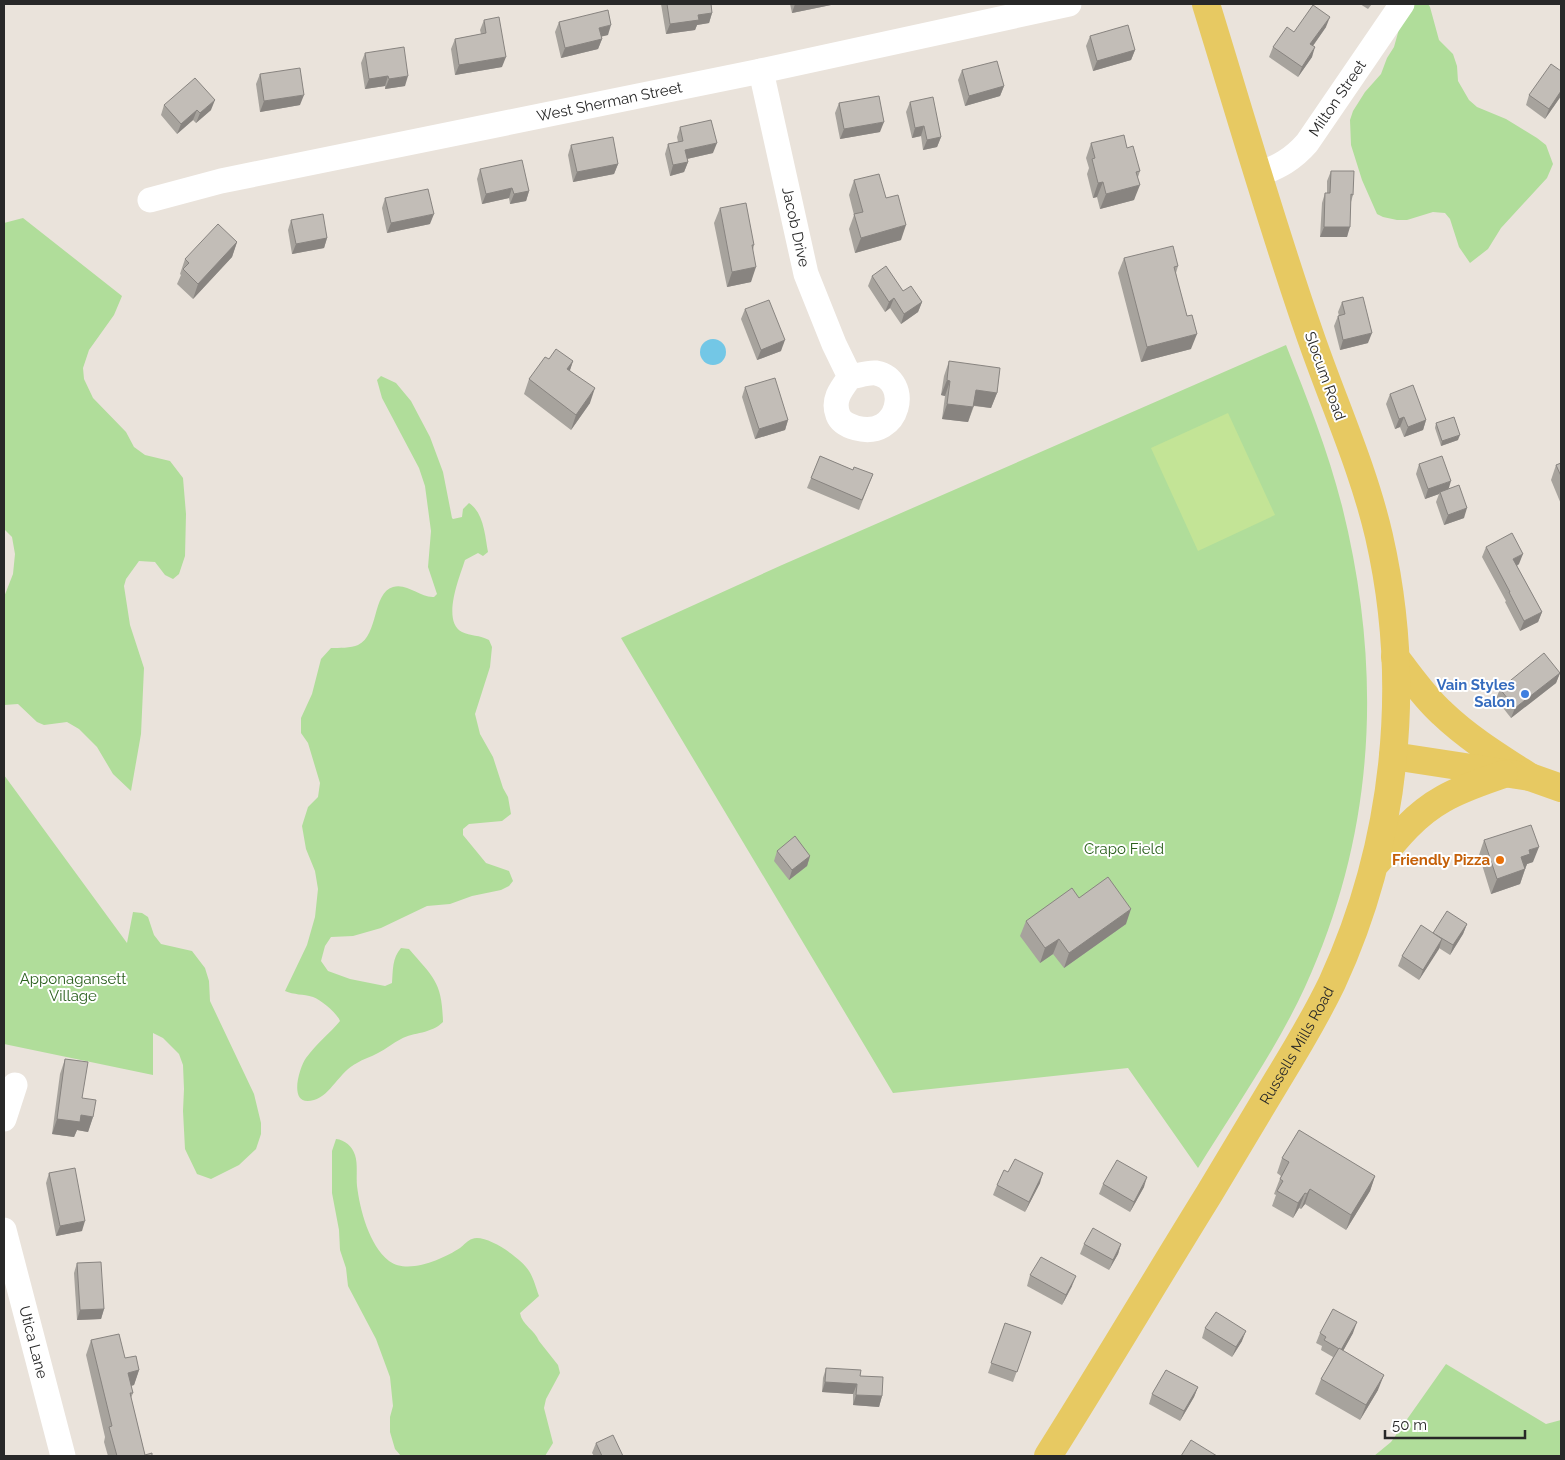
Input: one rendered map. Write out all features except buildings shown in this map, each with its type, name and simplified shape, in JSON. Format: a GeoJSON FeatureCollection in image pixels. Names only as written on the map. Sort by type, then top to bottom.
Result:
{"type":"FeatureCollection","features":[{"type":"Feature","properties":{"kind":"main road","name":"Slocum Road"},"geometry":{"type":"LineString","coordinates":[[1206,4],[1300,305],[1371,505],[1386,574],[1396,657],[1393,756]]}},
{"type":"Feature","properties":{"kind":"main road"},"geometry":{"type":"LineString","coordinates":[[1396,657],[1428,699],[1454,724],[1518,775]]}},
{"type":"Feature","properties":{"kind":"main road"},"geometry":{"type":"LineString","coordinates":[[1393,756],[1518,775],[1561,788]]}},
{"type":"Feature","properties":{"kind":"main road","name":"Russells Mills Road"},"geometry":{"type":"LineString","coordinates":[[1048,1456],[1239,1145],[1315,1017],[1344,954],[1375,864],[1386,810],[1393,756]]}},
{"type":"Feature","properties":{"kind":"main road"},"geometry":{"type":"LineString","coordinates":[[1375,864],[1400,832],[1443,799],[1518,775]]}},
{"type":"Feature","properties":{"kind":"street","name":"West Sherman Street"},"geometry":{"type":"LineString","coordinates":[[150,200],[221,181],[760,71],[1069,4]]}},
{"type":"Feature","properties":{"kind":"street","name":"Milton Street"},"geometry":{"type":"LineString","coordinates":[[1259,174],[1279,167],[1297,154],[1307,143],[1402,4]]}},
{"type":"Feature","properties":{"kind":"street","name":"Jacob Drive"},"geometry":{"type":"LineString","coordinates":[[760,71],[806,274],[834,344],[850,377]]}},
{"type":"Feature","properties":{"kind":"street"},"geometry":{"type":"LineString","coordinates":[[4,1119],[14,1084]]}},
{"type":"Feature","properties":{"kind":"street","name":"Utica Lane"},"geometry":{"type":"LineString","coordinates":[[4,1230],[63,1456]]}},
{"type":"Feature","properties":{"kind":"green space"},"geometry":{"type":"Polygon","coordinates":[[[1406,4],[1428,4],[1430,7],[1439,40],[1453,54],[1457,66],[1458,81],[1469,100],[1477,107],[1506,119],[1537,138],[1546,145],[1553,164],[1547,178],[1501,228],[1488,249],[1470,263],[1459,247],[1450,219],[1445,213],[1433,212],[1407,220],[1397,220],[1377,214],[1362,180],[1351,145],[1350,120],[1353,111],[1365,92],[1381,74],[1387,58],[1394,47],[1406,4]]]}},
{"type":"Feature","properties":{"kind":"green space"},"geometry":{"type":"Polygon","coordinates":[[[23,218],[122,296],[114,315],[89,350],[83,368],[84,379],[93,398],[126,432],[134,447],[145,455],[170,461],[183,478],[186,514],[185,556],[179,574],[173,579],[165,575],[155,562],[139,561],[126,579],[124,586],[130,625],[144,668],[141,734],[131,791],[113,774],[97,747],[79,729],[67,722],[44,725],[37,722],[18,704],[4,705],[4,597],[13,574],[15,554],[12,537],[4,529],[4,223],[23,218]]]}},
{"type":"Feature","properties":{"kind":"green space","name":"Crapo Field"},"geometry":{"type":"Polygon","coordinates":[[[1286,345],[1324,445],[1342,506],[1355,567],[1364,629],[1367,689],[1366,750],[1359,810],[1346,870],[1329,929],[1305,987],[1282,1033],[1198,1168],[1128,1068],[893,1093],[621,638],[782,565],[1286,345]]]}},
{"type":"Feature","properties":{"kind":"green space"},"geometry":{"type":"Polygon","coordinates":[[[381,376],[396,383],[411,401],[430,437],[443,472],[452,518],[462,517],[463,509],[469,503],[478,513],[483,525],[488,552],[483,556],[478,553],[465,560],[456,587],[452,609],[456,626],[462,632],[489,640],[492,647],[490,667],[475,714],[480,734],[493,757],[503,788],[508,797],[511,814],[502,821],[469,824],[463,829],[463,835],[486,863],[509,871],[513,881],[509,886],[501,890],[472,896],[450,904],[427,906],[381,928],[353,936],[331,937],[325,946],[321,961],[328,971],[350,979],[385,986],[392,983],[398,952],[401,948],[409,949],[435,981],[441,998],[443,1022],[433,1029],[401,1039],[359,1062],[345,1072],[320,1098],[306,1101],[300,1098],[298,1093],[297,1086],[300,1070],[314,1048],[340,1021],[332,1011],[316,999],[285,991],[307,945],[315,917],[318,889],[315,871],[306,849],[302,826],[308,807],[318,797],[320,783],[308,743],[301,733],[301,718],[312,694],[321,659],[331,648],[355,646],[365,640],[373,624],[378,605],[386,591],[398,586],[429,597],[434,597],[437,594],[428,567],[431,531],[425,486],[419,468],[382,398],[377,380],[381,376]]]}},
{"type":"Feature","properties":{"kind":"green space"},"geometry":{"type":"Polygon","coordinates":[[[1228,413],[1275,515],[1198,551],[1151,448],[1228,413]]]}},
{"type":"Feature","properties":{"kind":"green space","name":"Apponagansett Village"},"geometry":{"type":"Polygon","coordinates":[[[4,775],[127,943],[133,912],[142,913],[148,917],[154,935],[161,944],[192,951],[205,968],[209,981],[210,1001],[254,1094],[261,1123],[261,1134],[256,1149],[239,1165],[211,1179],[197,1174],[185,1149],[183,1065],[179,1054],[163,1038],[153,1033],[153,1075],[4,1044],[4,775]]]}},
{"type":"Feature","properties":{"kind":"green space"},"geometry":{"type":"Polygon","coordinates":[[[336,1139],[345,1142],[354,1152],[357,1186],[363,1216],[376,1246],[389,1261],[397,1265],[406,1266],[425,1264],[453,1252],[470,1240],[478,1238],[503,1248],[519,1260],[529,1271],[539,1296],[520,1313],[521,1317],[558,1365],[560,1373],[546,1399],[544,1408],[553,1443],[545,1456],[401,1456],[395,1449],[390,1432],[390,1417],[393,1406],[390,1377],[376,1339],[348,1286],[346,1268],[340,1250],[339,1230],[332,1193],[332,1151],[336,1139]]]}},
{"type":"Feature","properties":{"kind":"green space"},"geometry":{"type":"Polygon","coordinates":[[[1446,1364],[1546,1424],[1561,1420],[1561,1456],[1374,1456],[1391,1442],[1446,1364]]]}},
{"type":"Feature","properties":{"kind":"water"},"geometry":{"type":"Polygon","coordinates":[[[713,339],[722,343],[726,352],[722,361],[713,365],[704,361],[700,352],[704,343],[713,339]]]}},
{"type":"Feature","properties":{"kind":"place","name":"Vain Styles Salon"},"geometry":{"type":"Point","coordinates":[1525,694]}},
{"type":"Feature","properties":{"kind":"place","name":"Friendly Pizza"},"geometry":{"type":"Point","coordinates":[1500,860]}}]}
